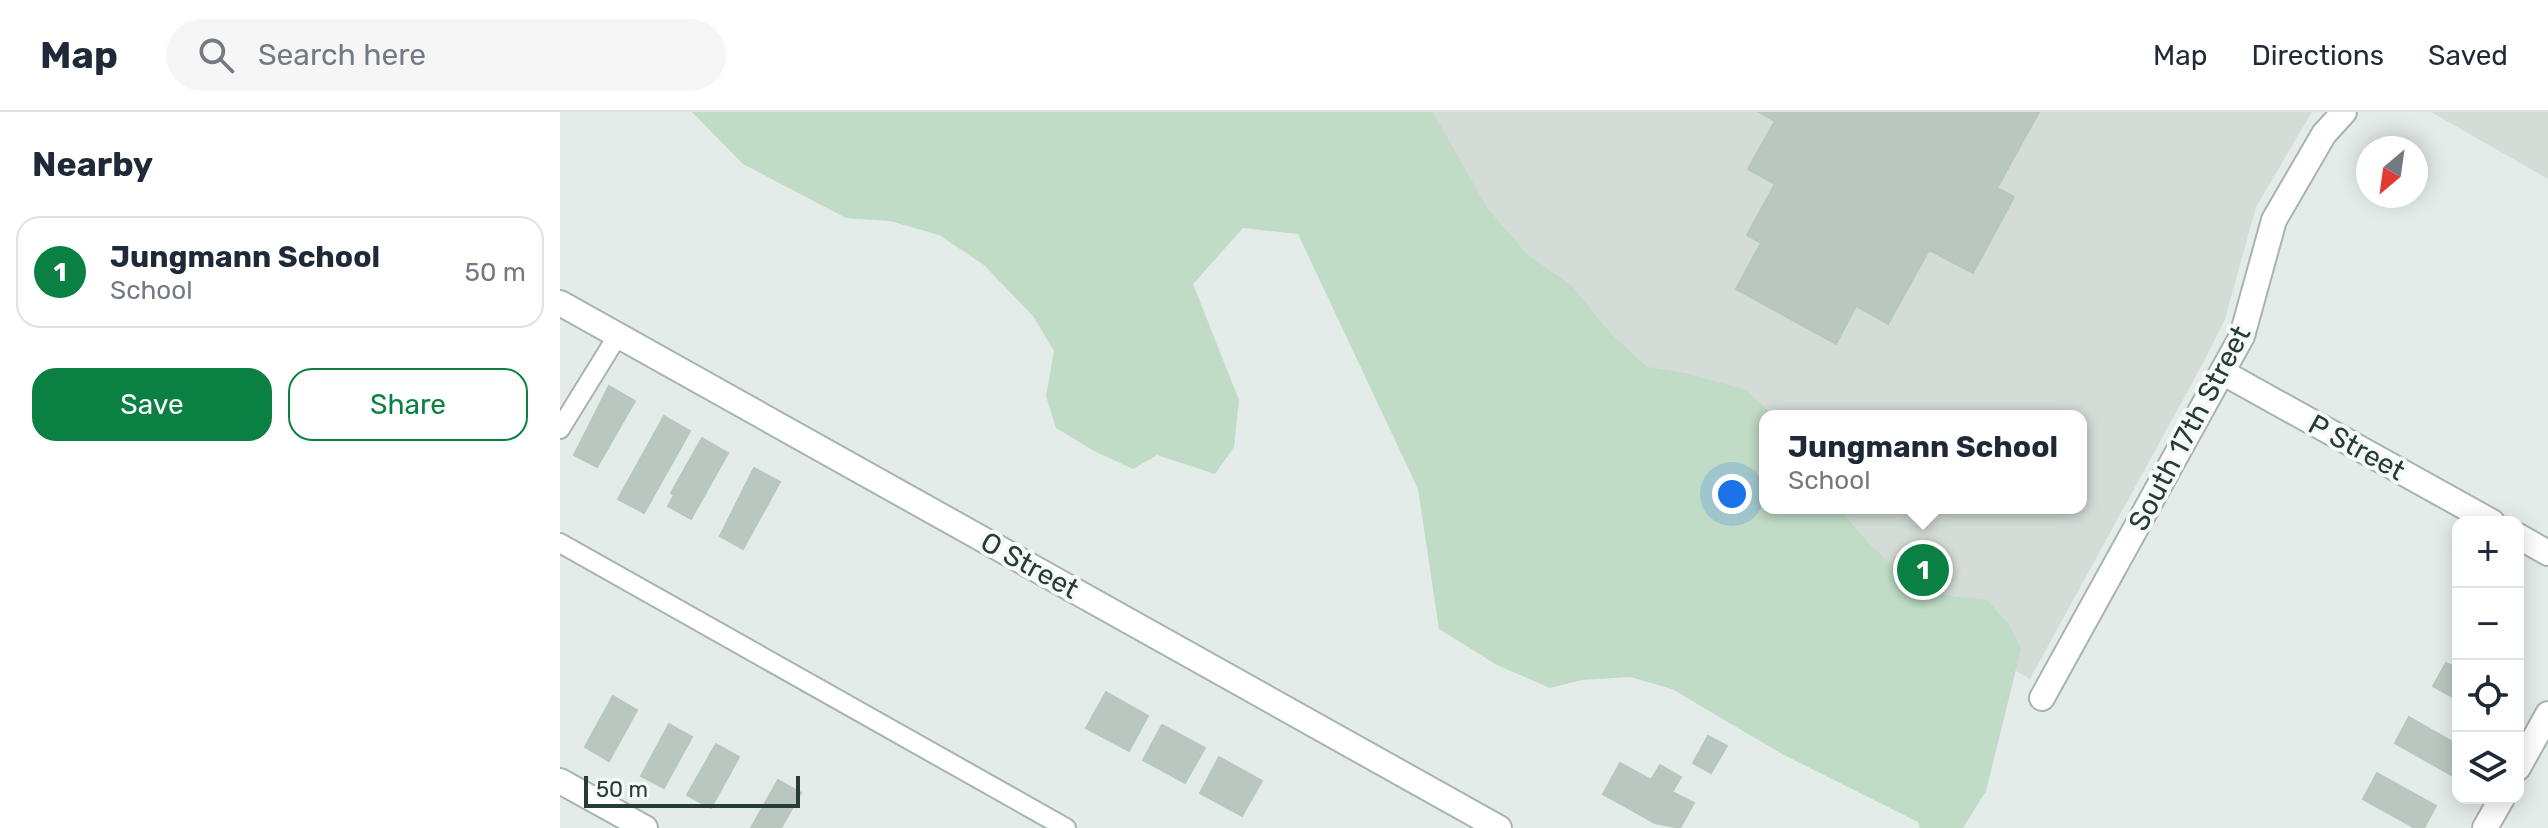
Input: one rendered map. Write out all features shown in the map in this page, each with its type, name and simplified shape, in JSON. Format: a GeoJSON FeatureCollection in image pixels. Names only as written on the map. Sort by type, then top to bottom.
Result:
{"type":"FeatureCollection","features":[{"type":"Feature","properties":{"kind":"street","name":"South 17th Street"},"geometry":{"type":"LineString","coordinates":[[2042,698],[2222,372],[2253,308],[2274,220],[2324,134],[2344,112]]}},
{"type":"Feature","properties":{"kind":"street","name":"O Street"},"geometry":{"type":"LineString","coordinates":[[560,303],[1499,828]]}},
{"type":"Feature","properties":{"kind":"street","name":"P Street"},"geometry":{"type":"LineString","coordinates":[[2222,372],[2481,516]]}},
{"type":"Feature","properties":{"kind":"street"},"geometry":{"type":"LineString","coordinates":[[2524,539],[2548,553]]}},
{"type":"Feature","properties":{"kind":"street"},"geometry":{"type":"LineString","coordinates":[[2524,757],[2548,714]]}},
{"type":"Feature","properties":{"kind":"street"},"geometry":{"type":"LineString","coordinates":[[560,781],[645,828]]}},
{"type":"Feature","properties":{"kind":"street"},"geometry":{"type":"LineString","coordinates":[[2485,828],[2499,804]]}},
{"type":"Feature","properties":{"kind":"lane"},"geometry":{"type":"LineString","coordinates":[[560,429],[618,335]]}},
{"type":"Feature","properties":{"kind":"lane"},"geometry":{"type":"LineString","coordinates":[[560,543],[1066,828]]}},
{"type":"Feature","properties":{"kind":"shaded area"},"geometry":{"type":"Polygon","coordinates":[[[1423,112],[2312,112],[2256,207],[2225,319],[2030,679],[1523,389],[1423,112]]]}},
{"type":"Feature","properties":{"kind":"shaded area"},"geometry":{"type":"Polygon","coordinates":[[[2431,112],[2548,112],[2548,179],[2431,112]]]}},
{"type":"Feature","properties":{"kind":"green space"},"geometry":{"type":"Polygon","coordinates":[[[692,112],[1433,112],[1487,208],[1528,255],[1571,285],[1611,334],[1647,367],[1685,373],[1746,390],[1768,410],[1759,410],[1759,514],[1846,514],[1885,559],[1914,581],[1942,594],[1987,600],[2010,626],[2021,649],[1986,791],[1963,828],[1920,828],[1918,822],[1782,754],[1672,689],[1630,677],[1582,680],[1550,688],[1497,665],[1439,629],[1418,489],[1298,234],[1243,228],[1193,284],[1239,400],[1234,447],[1215,474],[1157,455],[1133,469],[1094,451],[1056,428],[1046,396],[1054,351],[1033,316],[984,265],[939,235],[890,221],[846,218],[743,164],[692,112]]]}},
{"type":"Feature","properties":{"kind":"building"},"geometry":{"type":"Polygon","coordinates":[[[1759,112],[2039,112],[1997,188],[2014,197],[1973,273],[1929,250],[1888,324],[1856,306],[1836,344],[1736,289],[1761,243],[1747,235],[1775,184],[1748,169],[1775,121],[1759,112]]]}},
{"type":"Feature","properties":{"kind":"building"},"geometry":{"type":"Polygon","coordinates":[[[609,386],[635,401],[597,467],[574,455],[609,386]]]}},
{"type":"Feature","properties":{"kind":"building"},"geometry":{"type":"Polygon","coordinates":[[[664,416],[690,431],[644,513],[618,499],[664,416]]]}},
{"type":"Feature","properties":{"kind":"building"},"geometry":{"type":"Polygon","coordinates":[[[702,438],[728,453],[691,519],[668,506],[674,495],[671,493],[702,438]]]}},
{"type":"Feature","properties":{"kind":"building"},"geometry":{"type":"Polygon","coordinates":[[[754,468],[780,482],[743,549],[720,536],[754,468]]]}},
{"type":"Feature","properties":{"kind":"building"},"geometry":{"type":"Polygon","coordinates":[[[2446,663],[2452,666],[2452,697],[2433,686],[2446,663]]]}},
{"type":"Feature","properties":{"kind":"building"},"geometry":{"type":"Polygon","coordinates":[[[1106,692],[1148,716],[1129,751],[1086,728],[1106,692]]]}},
{"type":"Feature","properties":{"kind":"building"},"geometry":{"type":"Polygon","coordinates":[[[613,696],[637,710],[609,761],[585,747],[613,696]]]}},
{"type":"Feature","properties":{"kind":"building"},"geometry":{"type":"Polygon","coordinates":[[[2409,717],[2452,742],[2452,775],[2395,743],[2409,717]]]}},
{"type":"Feature","properties":{"kind":"building"},"geometry":{"type":"Polygon","coordinates":[[[669,724],[692,737],[664,788],[641,776],[669,724]]]}},
{"type":"Feature","properties":{"kind":"building"},"geometry":{"type":"Polygon","coordinates":[[[1162,725],[1205,748],[1185,783],[1143,760],[1162,725]]]}},
{"type":"Feature","properties":{"kind":"building"},"geometry":{"type":"Polygon","coordinates":[[[1708,736],[1727,746],[1711,773],[1693,763],[1708,736]]]}},
{"type":"Feature","properties":{"kind":"building"},"geometry":{"type":"Polygon","coordinates":[[[716,744],[739,757],[711,808],[687,795],[716,744]]]}},
{"type":"Feature","properties":{"kind":"building"},"geometry":{"type":"Polygon","coordinates":[[[1219,757],[1262,781],[1242,816],[1200,793],[1219,757]]]}},
{"type":"Feature","properties":{"kind":"building"},"geometry":{"type":"Polygon","coordinates":[[[1620,763],[1651,780],[1660,765],[1681,777],[1672,792],[1694,803],[1680,828],[1655,823],[1603,794],[1620,763]]]}},
{"type":"Feature","properties":{"kind":"building"},"geometry":{"type":"Polygon","coordinates":[[[2377,773],[2436,806],[2424,828],[2415,828],[2363,799],[2377,773]]]}},
{"type":"Feature","properties":{"kind":"building"},"geometry":{"type":"Polygon","coordinates":[[[778,780],[801,793],[781,828],[751,828],[778,780]]]}},
{"type":"Feature","properties":{"kind":"place","name":"Jungmann School"},"geometry":{"type":"Point","coordinates":[1923,570]}}]}
